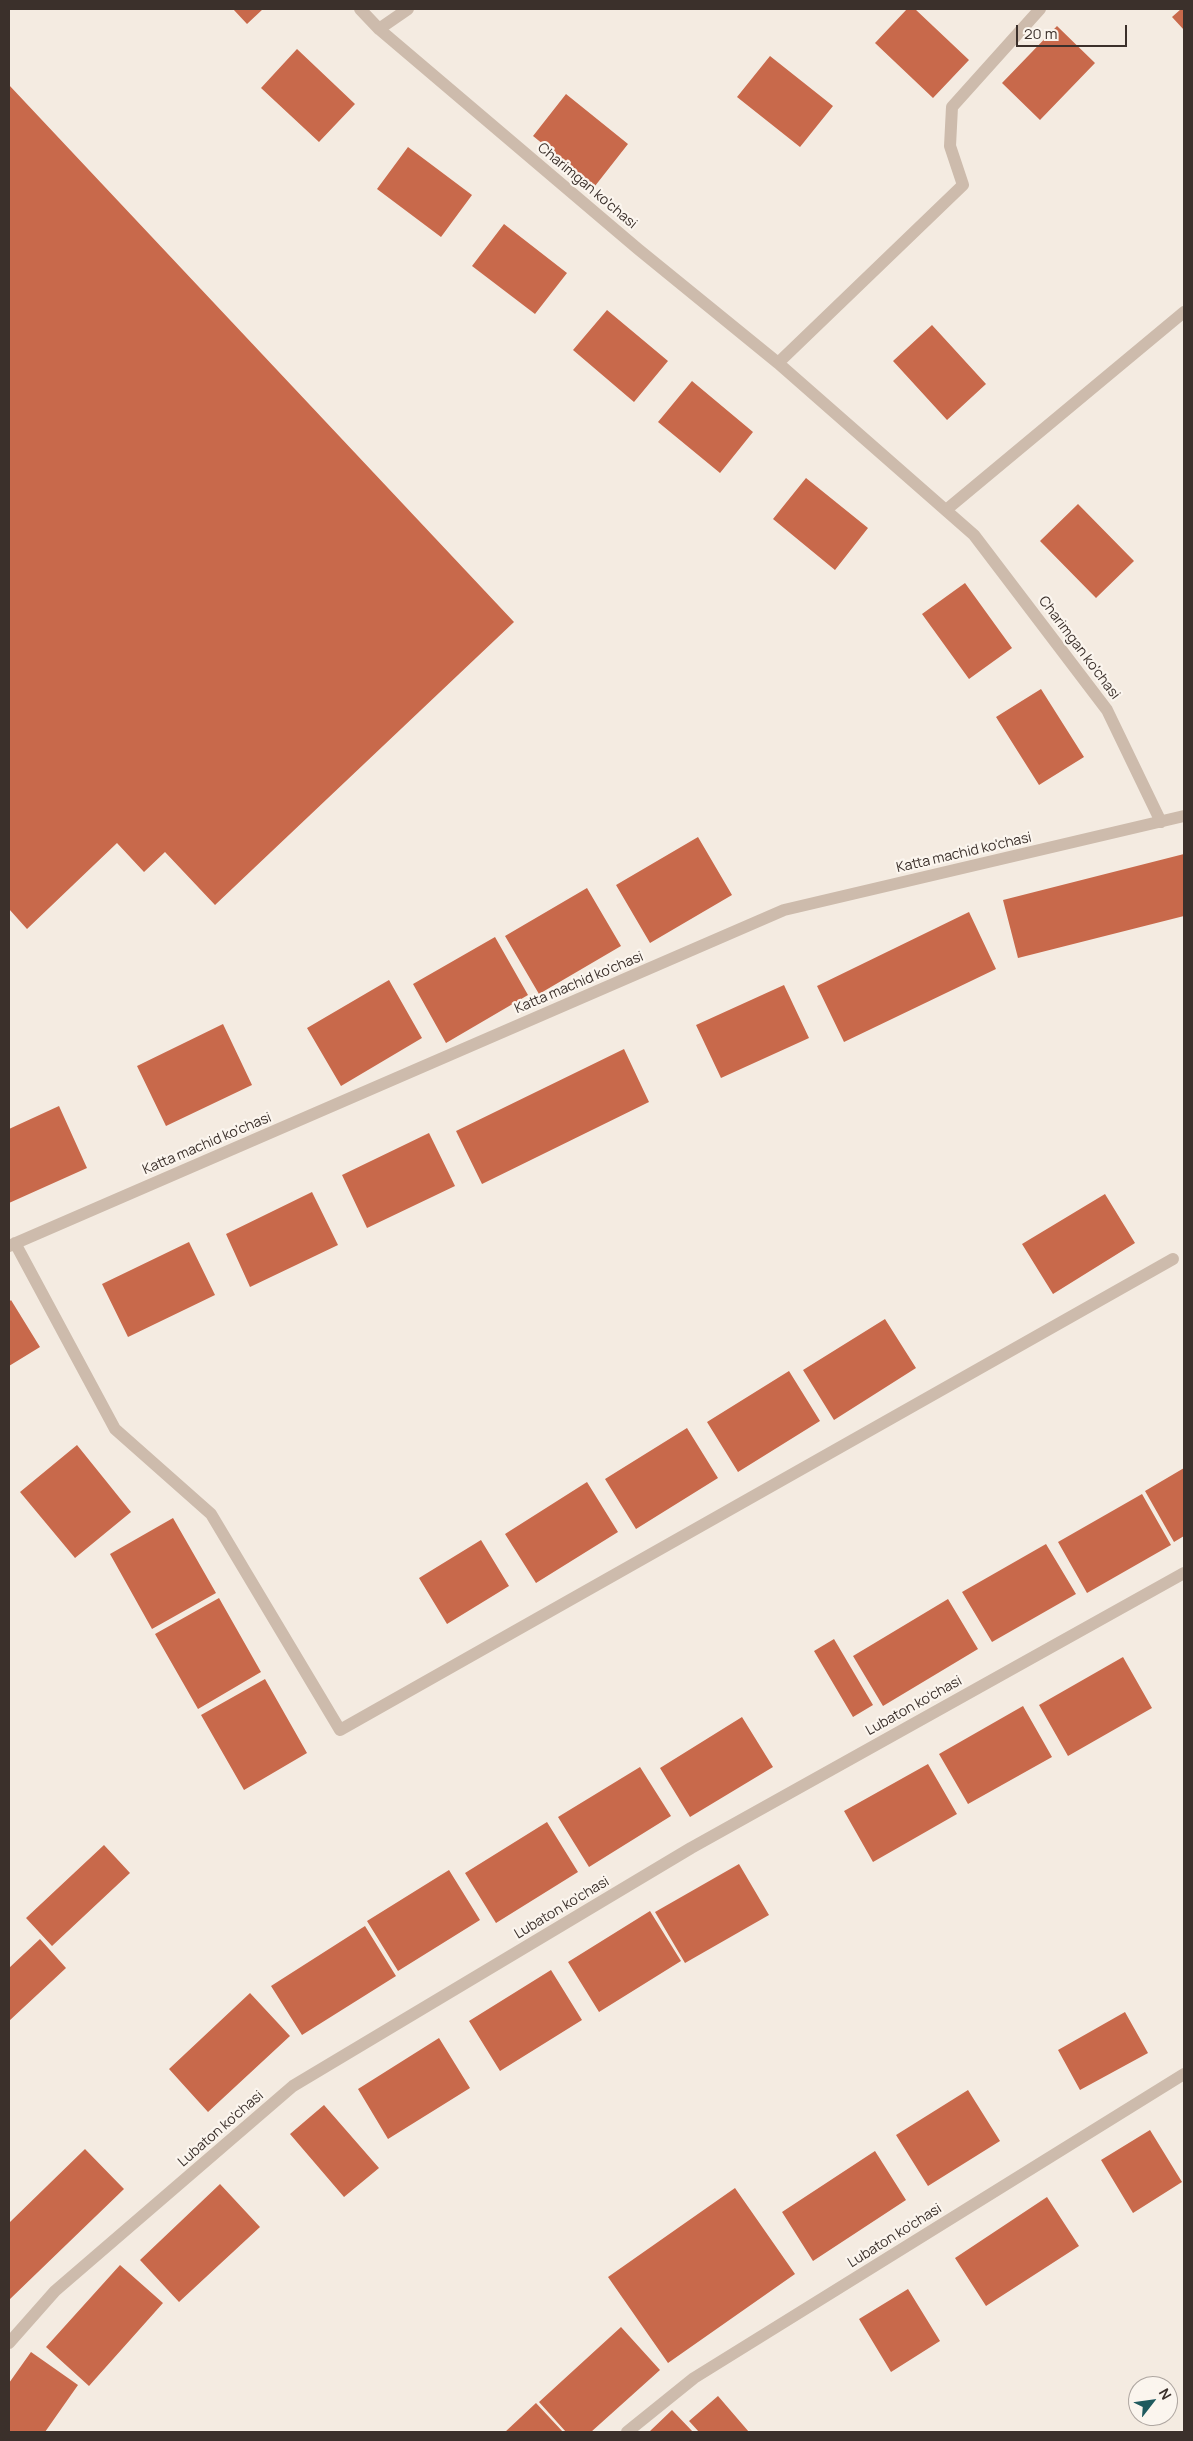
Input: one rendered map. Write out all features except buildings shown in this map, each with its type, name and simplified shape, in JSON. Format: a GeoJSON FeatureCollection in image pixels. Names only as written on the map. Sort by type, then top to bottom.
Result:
{"type":"FeatureCollection","features":[{"type":"Feature","properties":{"kind":"street","name":"Charimgan ko'chasi"},"geometry":{"type":"LineString","coordinates":[[360,9],[380,29],[638,250],[778,363],[974,535],[1107,710],[1161,822]]}},
{"type":"Feature","properties":{"kind":"street"},"geometry":{"type":"LineString","coordinates":[[380,29],[408,9]]}},
{"type":"Feature","properties":{"kind":"street"},"geometry":{"type":"LineString","coordinates":[[778,363],[963,185],[950,146],[952,108],[1040,9]]}},
{"type":"Feature","properties":{"kind":"street"},"geometry":{"type":"LineString","coordinates":[[946,510],[1184,312]]}},
{"type":"Feature","properties":{"kind":"street","name":"Katta machid ko'chasi"},"geometry":{"type":"LineString","coordinates":[[12,1245],[784,910],[1184,816]]}},
{"type":"Feature","properties":{"kind":"street"},"geometry":{"type":"LineString","coordinates":[[12,1245],[115,1429],[211,1514],[340,1730],[1173,1259]]}},
{"type":"Feature","properties":{"kind":"street","name":"Lubaton ko'chasi"},"geometry":{"type":"LineString","coordinates":[[9,2343],[55,2291],[293,2086],[691,1848],[1184,1573]]}},
{"type":"Feature","properties":{"kind":"street","name":"Lubaton ko'chasi"},"geometry":{"type":"LineString","coordinates":[[627,2432],[694,2378],[1184,2074]]}}]}
